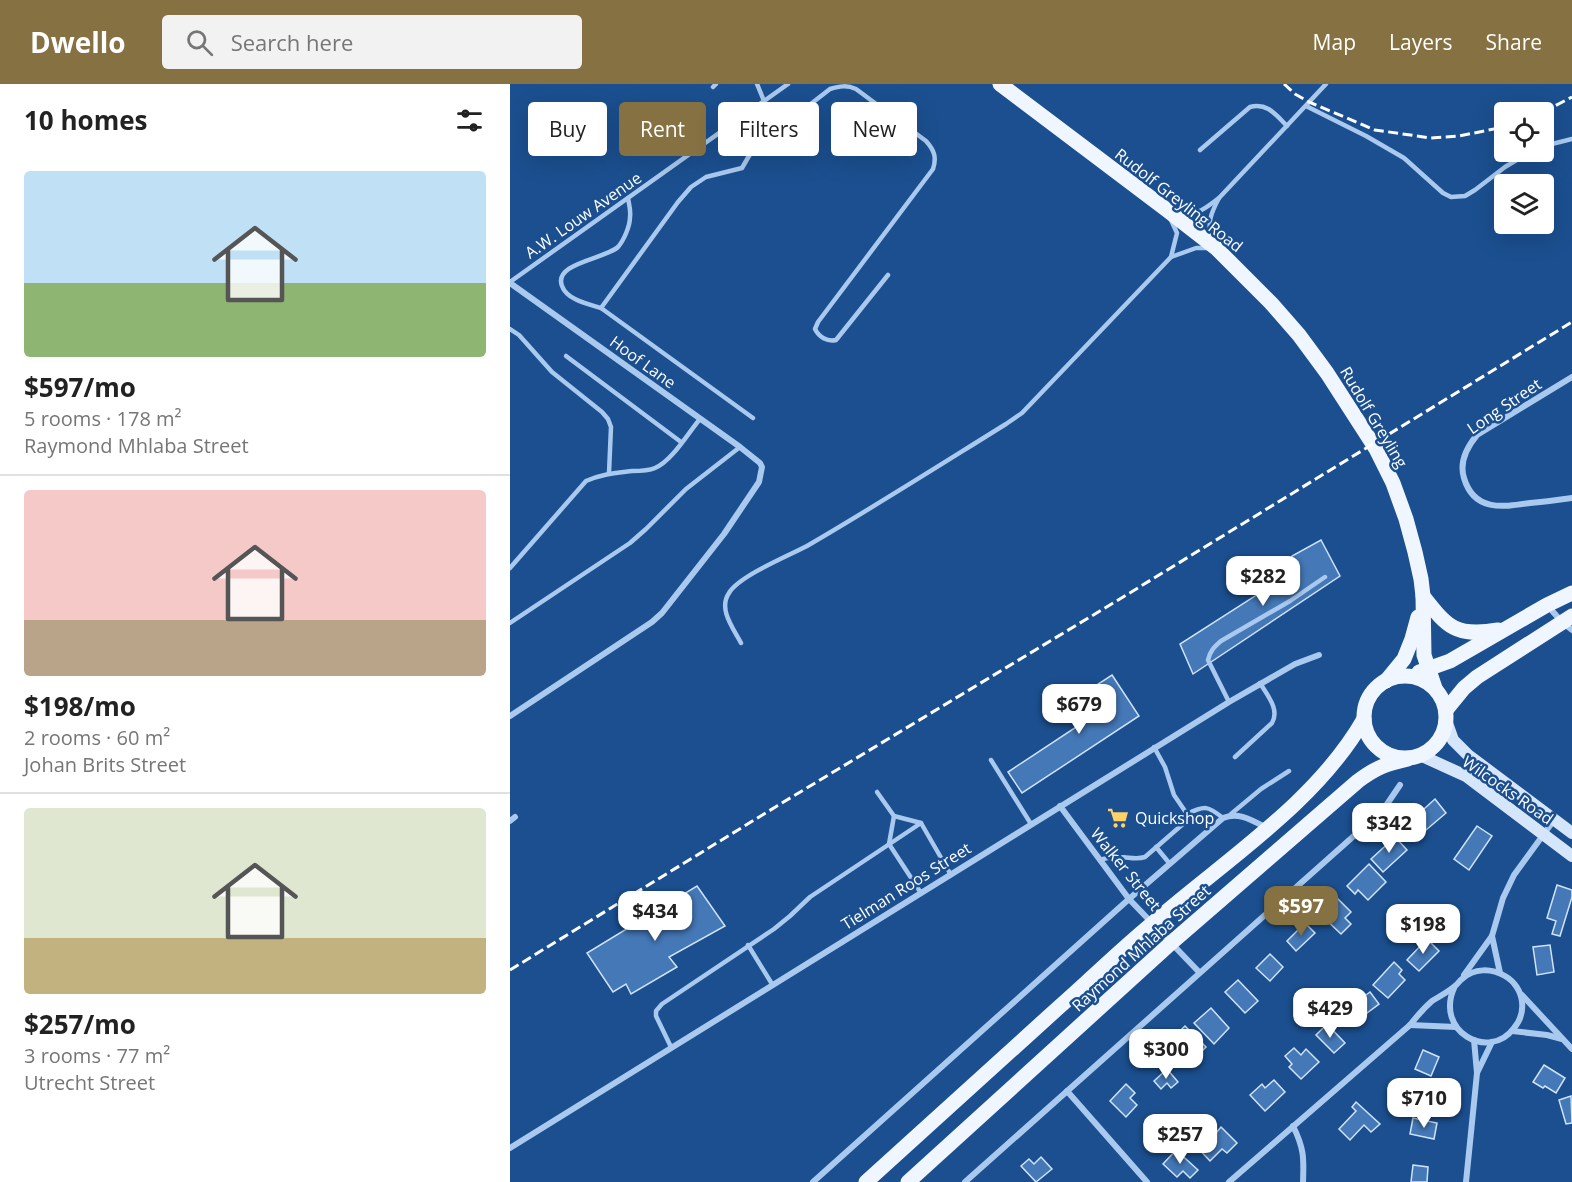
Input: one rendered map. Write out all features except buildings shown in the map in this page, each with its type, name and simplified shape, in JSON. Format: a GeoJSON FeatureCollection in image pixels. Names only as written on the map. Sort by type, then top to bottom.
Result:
{"type":"FeatureCollection","features":[{"type":"Feature","properties":{"kind":"main road","name":"Rudolf Greyling Road"},"geometry":{"type":"LineString","coordinates":[[1000,84],[1216,248],[1249,280]]}},
{"type":"Feature","properties":{"kind":"main road","name":"Rudolf Greyling"},"geometry":{"type":"LineString","coordinates":[[1249,280],[1299,335],[1357,417],[1393,483],[1415,552],[1423,596],[1424,655],[1435,688]]}},
{"type":"Feature","properties":{"kind":"main road"},"geometry":{"type":"LineString","coordinates":[[1386,681],[1450,661],[1572,593]]}},
{"type":"Feature","properties":{"kind":"main road","name":"Rudolf Greyling"},"geometry":{"type":"LineString","coordinates":[[1386,681],[1404,659],[1412,639],[1423,596]]}},
{"type":"Feature","properties":{"kind":"main road"},"geometry":{"type":"LineString","coordinates":[[1423,596],[1438,616],[1449,626],[1460,631],[1472,633],[1509,628]]}},
{"type":"Feature","properties":{"kind":"main road","name":"Raymond Mhlaba Street"},"geometry":{"type":"LineString","coordinates":[[908,1182],[1171,943],[1370,772],[1382,765],[1415,757],[1434,748],[1443,736],[1447,716],[1464,688],[1477,677],[1569,622]]}},
{"type":"Feature","properties":{"kind":"main road"},"geometry":{"type":"LineString","coordinates":[[1408,676],[1425,681],[1435,688],[1442,698],[1447,716]]}},
{"type":"Feature","properties":{"kind":"main road","name":"Raymond Mhlaba Street"},"geometry":{"type":"LineString","coordinates":[[867,1182],[1153,923],[1268,828],[1317,781],[1353,737],[1364,719],[1369,697],[1386,681]]}},
{"type":"Feature","properties":{"kind":"main road"},"geometry":{"type":"LineString","coordinates":[[1364,719],[1366,732],[1373,744],[1383,753],[1395,758],[1415,757]]}},
{"type":"Feature","properties":{"kind":"street","name":"Hoof Lane"},"geometry":{"type":"LineString","coordinates":[[510,282],[740,447],[762,467],[761,477],[744,506],[657,618],[510,716]]}},
{"type":"Feature","properties":{"kind":"street","name":"Long Street"},"geometry":{"type":"LineString","coordinates":[[1572,377],[1477,435],[1465,454],[1462,466],[1463,475],[1473,496],[1492,506],[1504,507],[1572,498]]}},
{"type":"Feature","properties":{"kind":"street"},"geometry":{"type":"LineString","coordinates":[[1547,605],[1569,622]]}},
{"type":"Feature","properties":{"kind":"street","name":"Tielman Roos Street"},"geometry":{"type":"LineString","coordinates":[[510,1148],[1260,682],[1295,664],[1319,655]]}},
{"type":"Feature","properties":{"kind":"street","name":"Wilcocks Road"},"geometry":{"type":"LineString","coordinates":[[1447,716],[1453,740],[1468,755],[1572,833]]}},
{"type":"Feature","properties":{"kind":"street","name":"Wilcocks Road"},"geometry":{"type":"LineString","coordinates":[[1415,757],[1466,776],[1572,856]]}},
{"type":"Feature","properties":{"kind":"street"},"geometry":{"type":"LineString","coordinates":[[964,1182],[1383,810],[1400,785]]}},
{"type":"Feature","properties":{"kind":"street","name":"Walker Street"},"geometry":{"type":"LineString","coordinates":[[1060,806],[1129,899],[1199,972]]}},
{"type":"Feature","properties":{"kind":"street"},"geometry":{"type":"LineString","coordinates":[[813,1182],[1129,899],[1223,818],[1231,814],[1239,815],[1268,828]]}},
{"type":"Feature","properties":{"kind":"street"},"geometry":{"type":"LineString","coordinates":[[1229,1182],[1410,1024],[1424,1008],[1455,986],[1492,936],[1503,898],[1514,875],[1554,820]]}},
{"type":"Feature","properties":{"kind":"street"},"geometry":{"type":"LineString","coordinates":[[1492,936],[1500,973]]}},
{"type":"Feature","properties":{"kind":"street"},"geometry":{"type":"LineString","coordinates":[[1462,978],[1480,970],[1490,970],[1508,978],[1572,1049]]}},
{"type":"Feature","properties":{"kind":"street"},"geometry":{"type":"LineString","coordinates":[[1455,986],[1449,1002],[1456,1027],[1464,1035],[1474,1040],[1492,1042],[1500,1040],[1512,1031],[1518,1022],[1522,1012],[1519,992]]}},
{"type":"Feature","properties":{"kind":"street"},"geometry":{"type":"LineString","coordinates":[[1410,1024],[1456,1027]]}},
{"type":"Feature","properties":{"kind":"street"},"geometry":{"type":"LineString","coordinates":[[1512,1031],[1547,1035],[1563,1040]]}},
{"type":"Feature","properties":{"kind":"street"},"geometry":{"type":"LineString","coordinates":[[1466,1182],[1477,1073],[1474,1040]]}},
{"type":"Feature","properties":{"kind":"street"},"geometry":{"type":"LineString","coordinates":[[1477,1073],[1492,1042]]}},
{"type":"Feature","properties":{"kind":"street"},"geometry":{"type":"LineString","coordinates":[[1066,1091],[1147,1182]]}},
{"type":"Feature","properties":{"kind":"street"},"geometry":{"type":"LineString","coordinates":[[1293,1126],[1301,1144],[1304,1164],[1303,1182]]}},
{"type":"Feature","properties":{"kind":"lane"},"geometry":{"type":"LineString","coordinates":[[757,84],[764,101]]}},
{"type":"Feature","properties":{"kind":"lane","name":"A.W. Louw Avenue"},"geometry":{"type":"LineString","coordinates":[[510,282],[788,84]]}},
{"type":"Feature","properties":{"kind":"lane"},"geometry":{"type":"LineString","coordinates":[[1167,210],[1191,215],[1219,198],[1326,84]]}},
{"type":"Feature","properties":{"kind":"lane"},"geometry":{"type":"LineString","coordinates":[[601,308],[678,202],[691,188],[706,177],[742,168],[753,149],[830,89],[840,86],[856,89],[926,141],[933,148],[936,162],[818,322],[815,329],[818,333],[826,340],[836,340],[888,274]]}},
{"type":"Feature","properties":{"kind":"lane"},"geometry":{"type":"LineString","coordinates":[[1200,150],[1250,107],[1256,105],[1268,108],[1287,126]]}},
{"type":"Feature","properties":{"kind":"lane"},"geometry":{"type":"LineString","coordinates":[[1306,106],[1404,158],[1443,193],[1451,197],[1465,195],[1475,190],[1512,162]]}},
{"type":"Feature","properties":{"kind":"lane"},"geometry":{"type":"LineString","coordinates":[[1554,144],[1572,139]]}},
{"type":"Feature","properties":{"kind":"lane"},"geometry":{"type":"LineString","coordinates":[[628,198],[630,217],[619,246],[609,253],[569,267],[563,272],[560,280],[563,289],[583,303],[601,308],[753,418]]}},
{"type":"Feature","properties":{"kind":"lane"},"geometry":{"type":"LineString","coordinates":[[741,643],[724,606],[730,591],[749,576],[807,546],[1022,413],[1171,257],[1196,248],[1216,248],[1209,232],[1211,214],[1219,198]]}},
{"type":"Feature","properties":{"kind":"lane"},"geometry":{"type":"LineString","coordinates":[[1167,210],[1177,233],[1171,257]]}},
{"type":"Feature","properties":{"kind":"lane"},"geometry":{"type":"LineString","coordinates":[[510,329],[519,335],[552,372],[608,419],[611,426],[609,473]]}},
{"type":"Feature","properties":{"kind":"lane"},"geometry":{"type":"LineString","coordinates":[[566,356],[681,442]]}},
{"type":"Feature","properties":{"kind":"lane"},"geometry":{"type":"LineString","coordinates":[[510,568],[586,481],[609,473],[649,470],[657,467],[666,461],[699,418]]}},
{"type":"Feature","properties":{"kind":"lane"},"geometry":{"type":"LineString","coordinates":[[510,623],[630,543],[686,489],[740,447]]}},
{"type":"Feature","properties":{"kind":"lane"},"geometry":{"type":"LineString","coordinates":[[1229,702],[1210,668],[1208,660],[1213,647],[1290,601],[1325,577]]}},
{"type":"Feature","properties":{"kind":"lane"},"geometry":{"type":"LineString","coordinates":[[1235,757],[1275,718],[1273,705],[1260,682]]}},
{"type":"Feature","properties":{"kind":"lane"},"geometry":{"type":"LineString","coordinates":[[1100,860],[1118,856],[1138,859],[1145,857],[1186,820],[1187,814],[1174,795],[1165,767],[1154,747]]}},
{"type":"Feature","properties":{"kind":"lane"},"geometry":{"type":"LineString","coordinates":[[991,760],[1031,824]]}},
{"type":"Feature","properties":{"kind":"lane"},"geometry":{"type":"LineString","coordinates":[[1231,814],[1261,789],[1289,771]]}},
{"type":"Feature","properties":{"kind":"lane"},"geometry":{"type":"LineString","coordinates":[[877,792],[894,816],[921,823],[951,874]]}},
{"type":"Feature","properties":{"kind":"lane"},"geometry":{"type":"LineString","coordinates":[[1187,814],[1206,807],[1223,818]]}},
{"type":"Feature","properties":{"kind":"lane"},"geometry":{"type":"LineString","coordinates":[[894,816],[890,844],[921,893]]}},
{"type":"Feature","properties":{"kind":"lane"},"geometry":{"type":"LineString","coordinates":[[671,1047],[656,1016],[659,1008],[790,916],[810,897],[921,823]]}},
{"type":"Feature","properties":{"kind":"lane"},"geometry":{"type":"LineString","coordinates":[[1156,847],[1170,864]]}},
{"type":"Feature","properties":{"kind":"lane"},"geometry":{"type":"LineString","coordinates":[[748,945],[772,984]]}},
{"type":"Feature","properties":{"kind":"railway"},"geometry":{"type":"LineString","coordinates":[[1284,84],[1309,102],[1375,130],[1431,138],[1459,136],[1494,129]]}},
{"type":"Feature","properties":{"kind":"railway"},"geometry":{"type":"LineString","coordinates":[[1554,106],[1572,97]]}},
{"type":"Feature","properties":{"kind":"railway"},"geometry":{"type":"LineString","coordinates":[[510,970],[1572,322]]}},
{"type":"Feature","properties":{"kind":"place","name":"Quickshop"},"geometry":{"type":"Point","coordinates":[1118,818]}}]}
